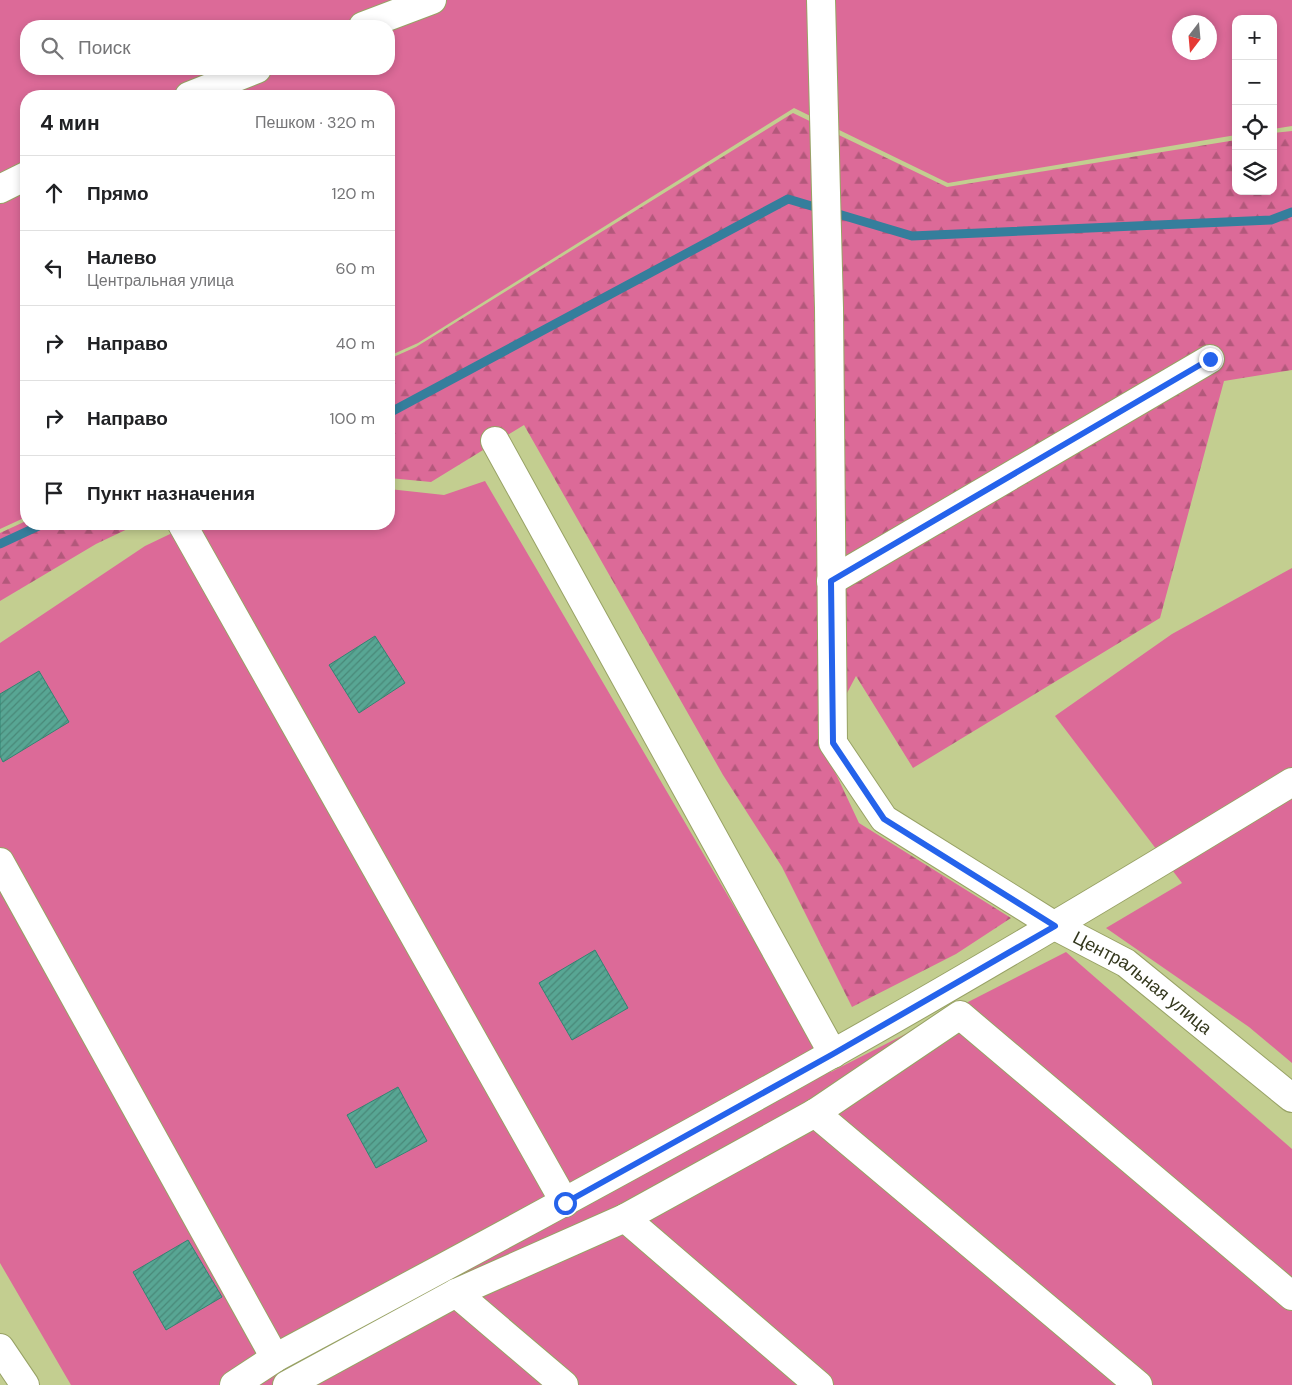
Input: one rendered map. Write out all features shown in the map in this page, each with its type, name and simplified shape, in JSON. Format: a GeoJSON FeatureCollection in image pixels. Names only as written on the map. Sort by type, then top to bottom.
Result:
{"type":"FeatureCollection","features":[{"type":"Feature","properties":{"kind":"street"},"geometry":{"type":"LineString","coordinates":[[379,20],[432,0]]}},
{"type":"Feature","properties":{"kind":"street"},"geometry":{"type":"LineString","coordinates":[[821,0],[829,308],[831,581],[1210,359]]}},
{"type":"Feature","properties":{"kind":"street"},"geometry":{"type":"LineString","coordinates":[[204,90],[242,75]]}},
{"type":"Feature","properties":{"kind":"street"},"geometry":{"type":"LineString","coordinates":[[0,189],[20,179]]}},
{"type":"Feature","properties":{"kind":"street"},"geometry":{"type":"LineString","coordinates":[[495,441],[833,1054]]}},
{"type":"Feature","properties":{"kind":"street"},"geometry":{"type":"LineString","coordinates":[[185,530],[565,1203]]}},
{"type":"Feature","properties":{"kind":"street","name":"Центральная улица"},"geometry":{"type":"LineString","coordinates":[[831,581],[833,743],[884,819],[1055,926],[1126,963],[1292,1098]]}},
{"type":"Feature","properties":{"kind":"street"},"geometry":{"type":"LineString","coordinates":[[234,1385],[275,1358],[565,1203],[833,1054],[1055,926],[1292,782]]}},
{"type":"Feature","properties":{"kind":"street"},"geometry":{"type":"LineString","coordinates":[[0,862],[275,1358]]}},
{"type":"Feature","properties":{"kind":"street"},"geometry":{"type":"LineString","coordinates":[[287,1385],[456,1293],[625,1218],[815,1113],[960,1015],[1292,1296]]}},
{"type":"Feature","properties":{"kind":"street"},"geometry":{"type":"LineString","coordinates":[[815,1113],[1138,1385]]}},
{"type":"Feature","properties":{"kind":"street"},"geometry":{"type":"LineString","coordinates":[[625,1218],[819,1385]]}},
{"type":"Feature","properties":{"kind":"street"},"geometry":{"type":"LineString","coordinates":[[456,1293],[564,1385]]}},
{"type":"Feature","properties":{"kind":"street"},"geometry":{"type":"LineString","coordinates":[[0,1348],[25,1385]]}},
{"type":"Feature","properties":{"kind":"green space"},"geometry":{"type":"Polygon","coordinates":[[[0,0],[1292,0],[1292,126],[1277,128],[1277,15],[1232,15],[1232,136],[948,183],[794,108],[418,343],[395,353],[395,90],[20,90],[20,520],[0,529],[0,0]]]}},
{"type":"Feature","properties":{"kind":"green space"},"geometry":{"type":"Polygon","coordinates":[[[793,113],[947,187],[1232,141],[1232,195],[1277,195],[1277,133],[1292,131],[1292,370],[1224,381],[1160,618],[913,768],[856,676],[821,742],[859,823],[1011,918],[956,954],[852,1007],[782,867],[723,775],[524,425],[431,482],[395,479],[395,356],[416,347],[793,113]]]}},
{"type":"Feature","properties":{"kind":"green space"},"geometry":{"type":"Polygon","coordinates":[[[485,481],[831,1072],[1066,952],[1292,1149],[1292,1385],[71,1385],[0,1263],[0,643],[145,546],[178,530],[395,530],[395,490],[444,495],[485,481]]]}},
{"type":"Feature","properties":{"kind":"green space"},"geometry":{"type":"Polygon","coordinates":[[[20,524],[20,530],[125,530],[96,544],[0,601],[0,533],[20,524]]]}},
{"type":"Feature","properties":{"kind":"green space"},"geometry":{"type":"Polygon","coordinates":[[[1292,568],[1292,1063],[1249,1027],[1106,928],[1182,883],[1055,716],[1172,634],[1292,568]]]}},
{"type":"Feature","properties":{"kind":"building"},"geometry":{"type":"Polygon","coordinates":[[[375,636],[405,683],[359,713],[329,665],[375,636]]]}},
{"type":"Feature","properties":{"kind":"building"},"geometry":{"type":"Polygon","coordinates":[[[39,671],[69,722],[3,762],[0,756],[0,694],[39,671]]]}},
{"type":"Feature","properties":{"kind":"building"},"geometry":{"type":"Polygon","coordinates":[[[595,950],[628,1008],[572,1040],[539,983],[595,950]]]}},
{"type":"Feature","properties":{"kind":"building"},"geometry":{"type":"Polygon","coordinates":[[[398,1087],[427,1141],[376,1168],[347,1115],[398,1087]]]}},
{"type":"Feature","properties":{"kind":"building"},"geometry":{"type":"Polygon","coordinates":[[[188,1240],[222,1297],[166,1330],[133,1272],[188,1240]]]}},
{"type":"Feature","properties":{"kind":"waterway"},"geometry":{"type":"LineString","coordinates":[[395,410],[788,199],[912,236],[1271,220],[1292,212]]}},
{"type":"Feature","properties":{"kind":"waterway"},"geometry":{"type":"LineString","coordinates":[[0,544],[30,530]]}},
{"type":"Feature","properties":{"kind":"route"},"geometry":{"type":"LineString","coordinates":[[565,1203],[833,1054],[1055,926],[884,819],[833,743],[831,581],[1210,359]]}}]}
